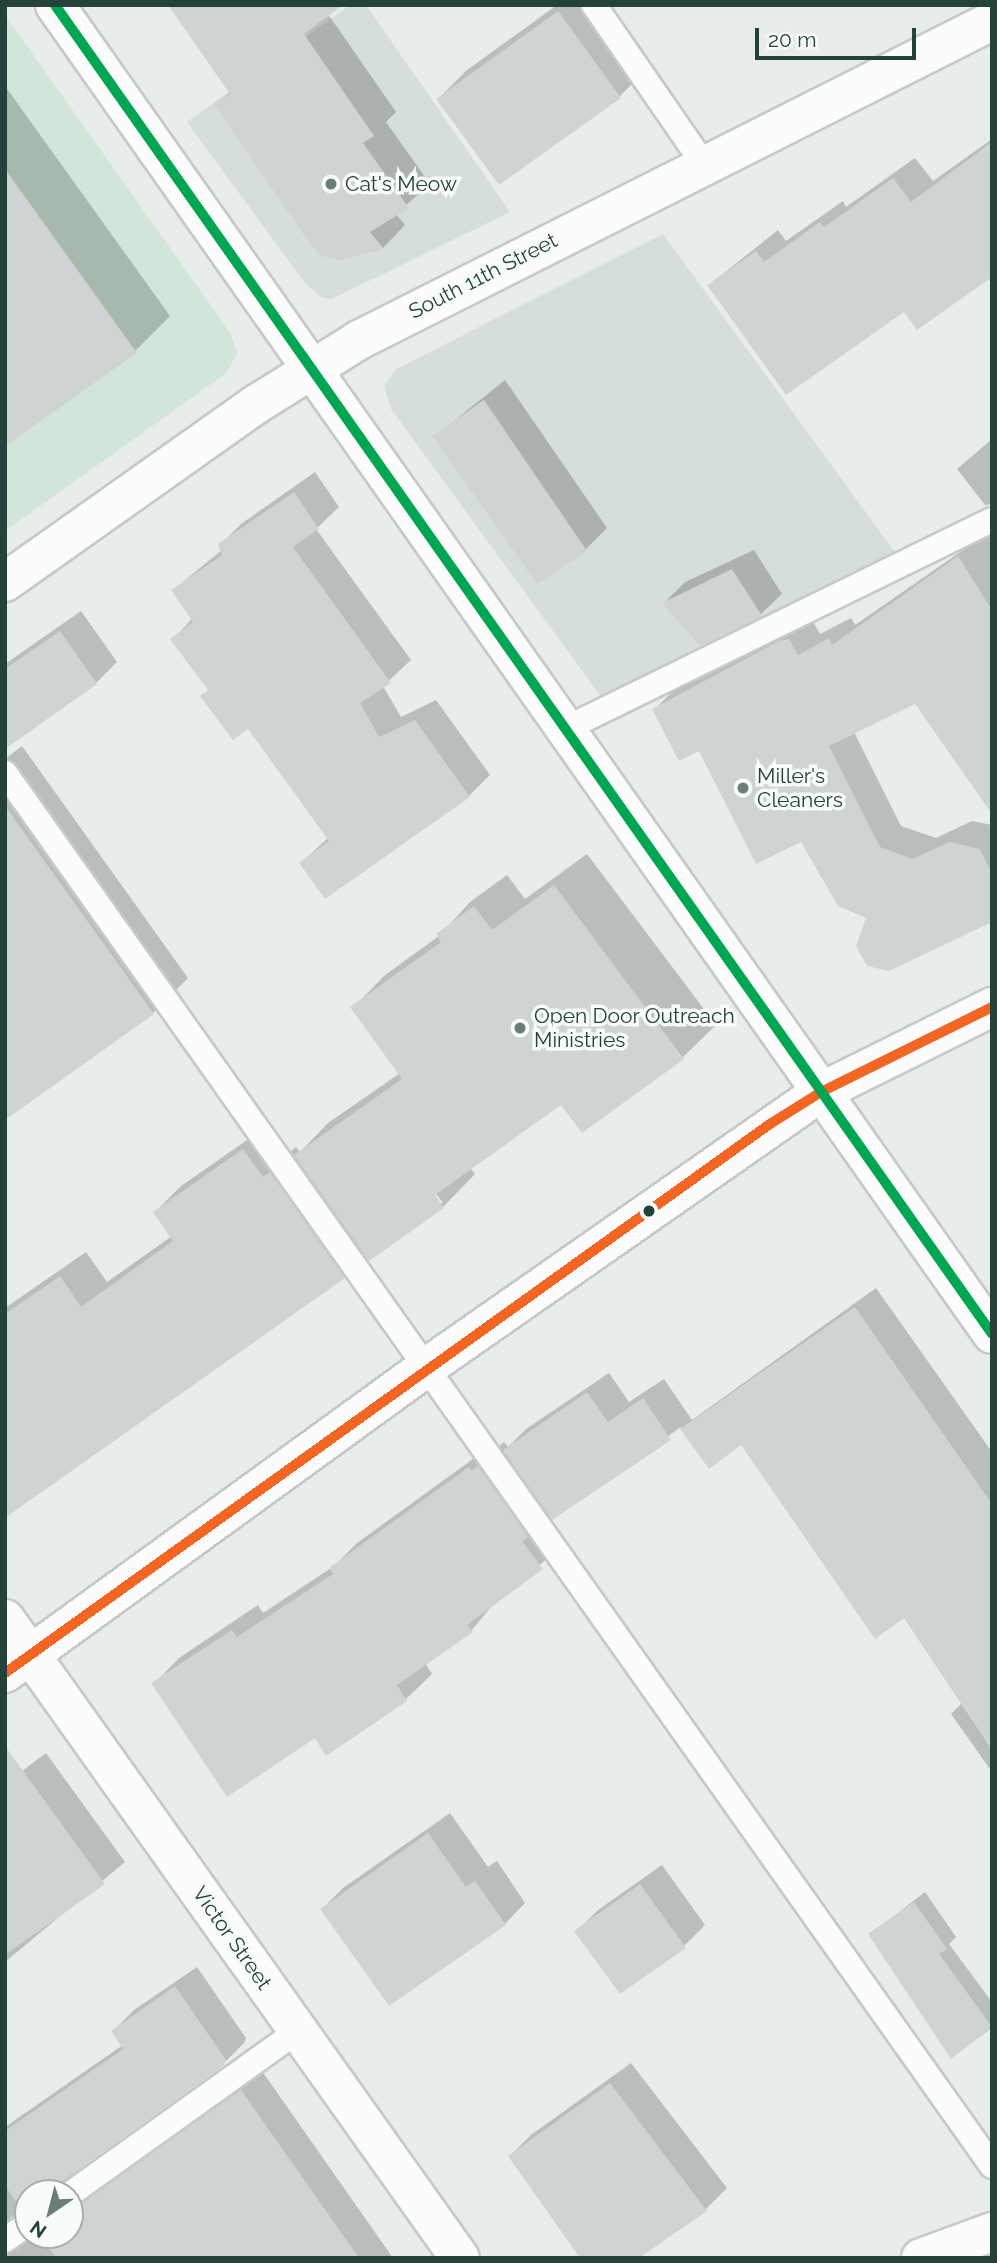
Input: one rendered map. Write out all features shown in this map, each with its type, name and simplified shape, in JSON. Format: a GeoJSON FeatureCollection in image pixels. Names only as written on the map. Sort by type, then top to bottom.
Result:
{"type":"FeatureCollection","features":[{"type":"Feature","properties":{"kind":"street"},"geometry":{"type":"LineString","coordinates":[[55,5],[992,1334]]}},
{"type":"Feature","properties":{"kind":"street","name":"South 11th Street"},"geometry":{"type":"LineString","coordinates":[[5,582],[311,369],[704,163],[992,21]]}},
{"type":"Feature","properties":{"kind":"street"},"geometry":{"type":"LineString","coordinates":[[18,1664],[424,1369],[821,1092],[992,1007]]}},
{"type":"Feature","properties":{"kind":"street","name":"Victor Street"},"geometry":{"type":"LineString","coordinates":[[5,1619],[18,1664],[298,2031],[460,2258]]}},
{"type":"Feature","properties":{"kind":"street"},"geometry":{"type":"LineString","coordinates":[[921,2258],[992,2232]]}},
{"type":"Feature","properties":{"kind":"lane"},"geometry":{"type":"LineString","coordinates":[[594,5],[704,163]]}},
{"type":"Feature","properties":{"kind":"lane"},"geometry":{"type":"LineString","coordinates":[[565,729],[992,520]]}},
{"type":"Feature","properties":{"kind":"lane"},"geometry":{"type":"LineString","coordinates":[[5,773],[424,1369],[992,2166]]}},
{"type":"Feature","properties":{"kind":"lane"},"geometry":{"type":"LineString","coordinates":[[84,2184],[298,2031]]}},
{"type":"Feature","properties":{"kind":"shaded area"},"geometry":{"type":"Polygon","coordinates":[[[350,5],[366,5],[510,212],[332,299],[322,298],[305,283],[187,122],[350,5]]]}},
{"type":"Feature","properties":{"kind":"shaded area"},"geometry":{"type":"Polygon","coordinates":[[[663,234],[910,573],[618,720],[391,409],[384,386],[396,369],[663,234]]]}},
{"type":"Feature","properties":{"kind":"green space"},"geometry":{"type":"Polygon","coordinates":[[[5,15],[231,334],[237,354],[225,374],[5,531],[5,15]]]}},
{"type":"Feature","properties":{"kind":"building"},"geometry":{"type":"Polygon","coordinates":[[[168,5],[343,5],[304,34],[374,136],[363,143],[409,208],[370,232],[384,249],[340,260],[322,256],[310,244],[214,104],[230,94],[168,5]]]}},
{"type":"Feature","properties":{"kind":"building"},"geometry":{"type":"Polygon","coordinates":[[[558,11],[621,98],[499,185],[436,99],[558,11]]]}},
{"type":"Feature","properties":{"kind":"building"},"geometry":{"type":"Polygon","coordinates":[[[992,142],[992,277],[917,330],[904,312],[786,395],[707,285],[756,251],[764,262],[820,222],[824,227],[893,178],[911,202],[992,142]]]}},
{"type":"Feature","properties":{"kind":"building"},"geometry":{"type":"Polygon","coordinates":[[[5,169],[137,353],[5,446],[5,169]]]}},
{"type":"Feature","properties":{"kind":"building"},"geometry":{"type":"Polygon","coordinates":[[[484,400],[587,551],[537,584],[432,436],[484,400]]]}},
{"type":"Feature","properties":{"kind":"building"},"geometry":{"type":"Polygon","coordinates":[[[294,492],[319,529],[293,547],[391,683],[360,703],[379,737],[415,720],[470,797],[325,899],[299,863],[329,841],[248,729],[233,740],[200,696],[208,690],[170,639],[193,622],[171,590],[222,555],[218,544],[294,492]]]}},
{"type":"Feature","properties":{"kind":"building"},"geometry":{"type":"Polygon","coordinates":[[[958,556],[992,610],[992,814],[915,704],[829,746],[880,847],[913,859],[949,842],[980,849],[992,874],[992,922],[889,971],[867,966],[856,946],[866,918],[838,906],[801,842],[756,864],[699,751],[679,761],[652,709],[779,641],[789,639],[798,655],[829,638],[832,645],[958,556]]]}},
{"type":"Feature","properties":{"kind":"building"},"geometry":{"type":"Polygon","coordinates":[[[732,569],[762,616],[700,646],[662,603],[732,569]]]}},
{"type":"Feature","properties":{"kind":"building"},"geometry":{"type":"Polygon","coordinates":[[[60,631],[97,684],[5,749],[5,669],[60,631]]]}},
{"type":"Feature","properties":{"kind":"building"},"geometry":{"type":"Polygon","coordinates":[[[5,806],[154,1014],[5,1120],[5,806]]]}},
{"type":"Feature","properties":{"kind":"building","name":"Open Door Outreach Ministries"},"geometry":{"type":"Polygon","coordinates":[[[554,885],[684,1059],[582,1133],[561,1105],[435,1195],[444,1208],[369,1261],[294,1155],[402,1079],[350,1007],[441,942],[436,934],[474,906],[492,930],[554,885]]]}},
{"type":"Feature","properties":{"kind":"building"},"geometry":{"type":"Polygon","coordinates":[[[243,1149],[263,1177],[270,1172],[345,1278],[5,1518],[5,1314],[60,1276],[81,1307],[173,1241],[153,1212],[243,1149]]]}},
{"type":"Feature","properties":{"kind":"building"},"geometry":{"type":"Polygon","coordinates":[[[855,1307],[992,1504],[992,1750],[904,1618],[875,1639],[741,1445],[709,1469],[680,1429],[855,1307]]]}},
{"type":"Feature","properties":{"kind":"building"},"geometry":{"type":"Polygon","coordinates":[[[587,1392],[608,1422],[643,1398],[671,1440],[552,1520],[503,1450],[587,1392]]]}},
{"type":"Feature","properties":{"kind":"building"},"geometry":{"type":"Polygon","coordinates":[[[478,1466],[528,1537],[522,1541],[543,1569],[467,1625],[473,1632],[397,1685],[407,1701],[326,1756],[315,1738],[227,1797],[151,1683],[232,1630],[237,1637],[333,1574],[329,1568],[469,1467],[472,1471],[478,1466]]]}},
{"type":"Feature","properties":{"kind":"building"},"geometry":{"type":"Polygon","coordinates":[[[5,1746],[105,1884],[5,1955],[5,1746]]]}},
{"type":"Feature","properties":{"kind":"building"},"geometry":{"type":"Polygon","coordinates":[[[428,1833],[466,1887],[475,1881],[506,1925],[389,2006],[320,1909],[428,1833]]]}},
{"type":"Feature","properties":{"kind":"building"},"geometry":{"type":"Polygon","coordinates":[[[640,1884],[686,1948],[620,1994],[574,1931],[640,1884]]]}},
{"type":"Feature","properties":{"kind":"building"},"geometry":{"type":"Polygon","coordinates":[[[914,1902],[947,1949],[939,1954],[992,2027],[951,2059],[868,1934],[914,1902]]]}},
{"type":"Feature","properties":{"kind":"building"},"geometry":{"type":"Polygon","coordinates":[[[175,1986],[226,2060],[223,2066],[65,2179],[14,2179],[14,2198],[5,2186],[5,2131],[123,2049],[111,2031],[175,1986]]]}},
{"type":"Feature","properties":{"kind":"building"},"geometry":{"type":"Polygon","coordinates":[[[610,2083],[707,2211],[639,2258],[580,2258],[508,2156],[610,2083]]]}},
{"type":"Feature","properties":{"kind":"building"},"geometry":{"type":"Polygon","coordinates":[[[241,2090],[359,2258],[56,2258],[50,2249],[84,2249],[84,2199],[241,2090]]]}},
{"type":"Feature","properties":{"kind":"transit line"},"geometry":{"type":"LineString","coordinates":[[55,5],[992,1334]]}},
{"type":"Feature","properties":{"kind":"transit line"},"geometry":{"type":"LineString","coordinates":[[5,1673],[770,1124],[821,1092],[992,1007]]}},
{"type":"Feature","properties":{"kind":"place","name":"Cat's Meow"},"geometry":{"type":"Point","coordinates":[331,184]}},
{"type":"Feature","properties":{"kind":"place","name":"Miller's Cleaners"},"geometry":{"type":"Point","coordinates":[743,788]}},
{"type":"Feature","properties":{"kind":"place","name":"Open Door Outreach Ministries"},"geometry":{"type":"Point","coordinates":[520,1028]}}]}
